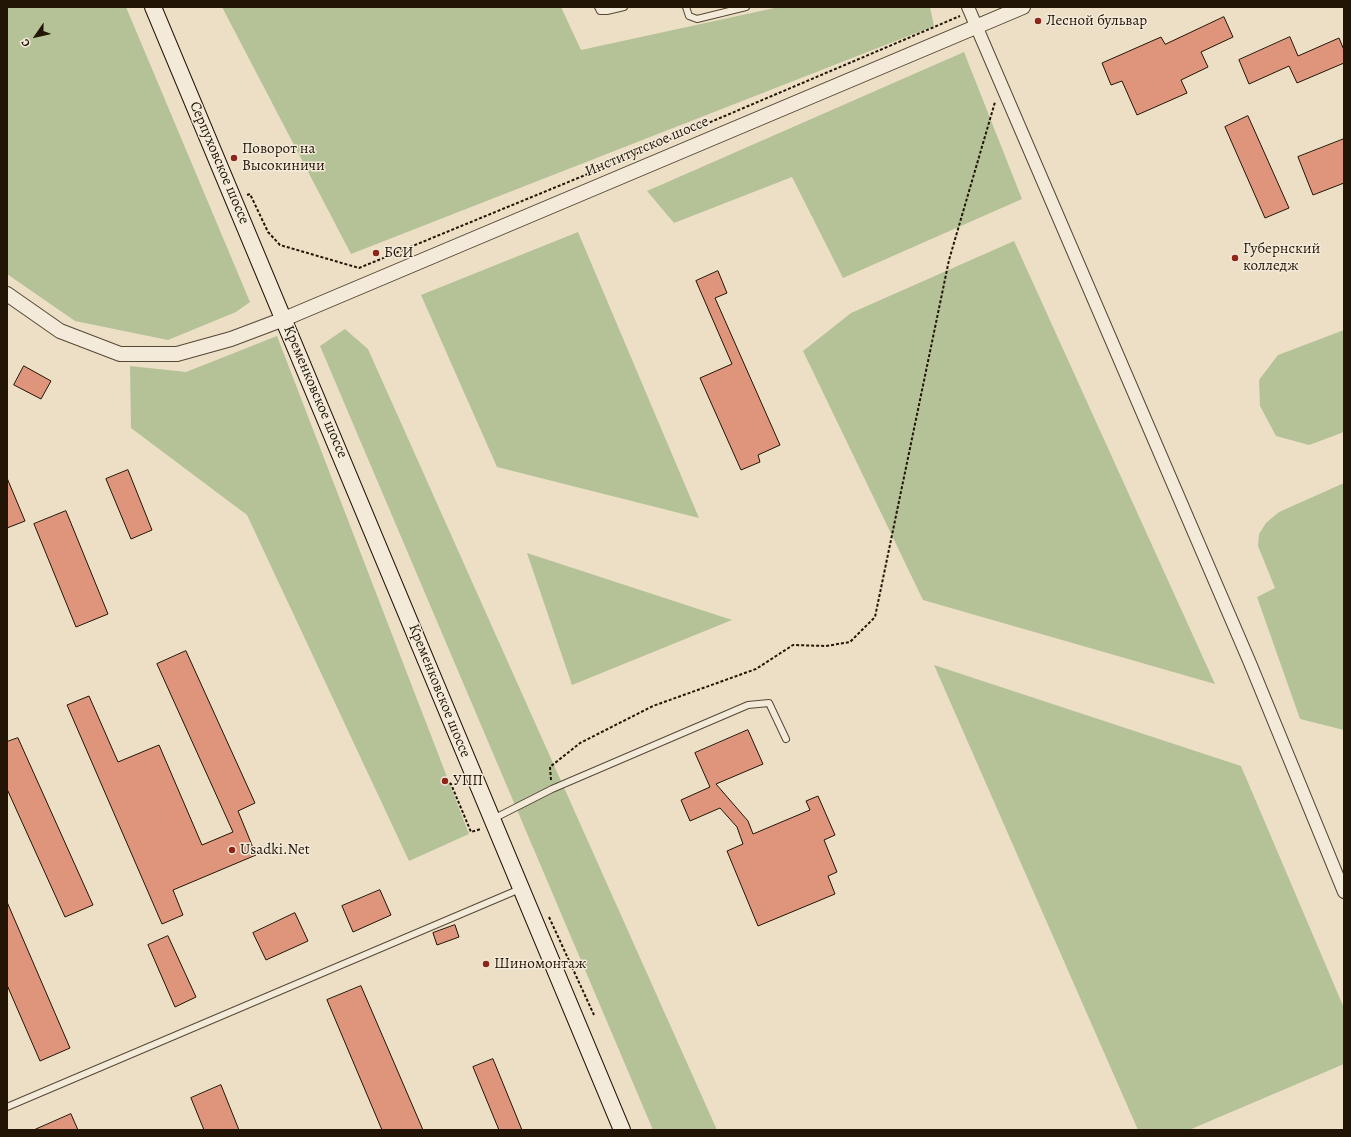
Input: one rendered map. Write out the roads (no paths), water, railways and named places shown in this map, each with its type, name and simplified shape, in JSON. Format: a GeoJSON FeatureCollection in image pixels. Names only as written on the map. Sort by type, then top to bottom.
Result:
{"type":"FeatureCollection","features":[{"type":"Feature","properties":{"kind":"main road","name":"Серпуховское шоссе"},"geometry":{"type":"LineString","coordinates":[[153,7],[284,318]]}},
{"type":"Feature","properties":{"kind":"main road","name":"Кременковское шоссе"},"geometry":{"type":"LineString","coordinates":[[284,318],[492,822],[622,1130]]}},
{"type":"Feature","properties":{"kind":"street","name":"Институтское шоссе"},"geometry":{"type":"LineString","coordinates":[[7,294],[60,330],[120,354],[177,354],[231,339],[1022,7]]}},
{"type":"Feature","properties":{"kind":"street"},"geometry":{"type":"LineString","coordinates":[[969,9],[1267,703],[1344,892]]}},
{"type":"Feature","properties":{"kind":"lane"},"geometry":{"type":"LineString","coordinates":[[598,7],[600,11],[624,7]]}},
{"type":"Feature","properties":{"kind":"lane"},"geometry":{"type":"LineString","coordinates":[[686,7],[689,16],[697,20],[746,7]]}},
{"type":"Feature","properties":{"kind":"lane"},"geometry":{"type":"LineString","coordinates":[[492,822],[552,789],[748,705],[769,703],[786,739]]}},
{"type":"Feature","properties":{"kind":"lane"},"geometry":{"type":"LineString","coordinates":[[7,1107],[520,889]]}},
{"type":"Feature","properties":{"kind":"place","name":"Лесной бульвар"},"geometry":{"type":"Point","coordinates":[1038,21]}},
{"type":"Feature","properties":{"kind":"place","name":"Поворот на Высокиничи"},"geometry":{"type":"Point","coordinates":[234,158]}},
{"type":"Feature","properties":{"kind":"place","name":"БСИ"},"geometry":{"type":"Point","coordinates":[376,253]}},
{"type":"Feature","properties":{"kind":"place","name":"Губернский колледж"},"geometry":{"type":"Point","coordinates":[1235,258]}},
{"type":"Feature","properties":{"kind":"place","name":"УПП"},"geometry":{"type":"Point","coordinates":[445,781]}},
{"type":"Feature","properties":{"kind":"place","name":"Usadki.Net"},"geometry":{"type":"Point","coordinates":[232,850]}},
{"type":"Feature","properties":{"kind":"place","name":"Шиномонтаж"},"geometry":{"type":"Point","coordinates":[486,964]}}]}
